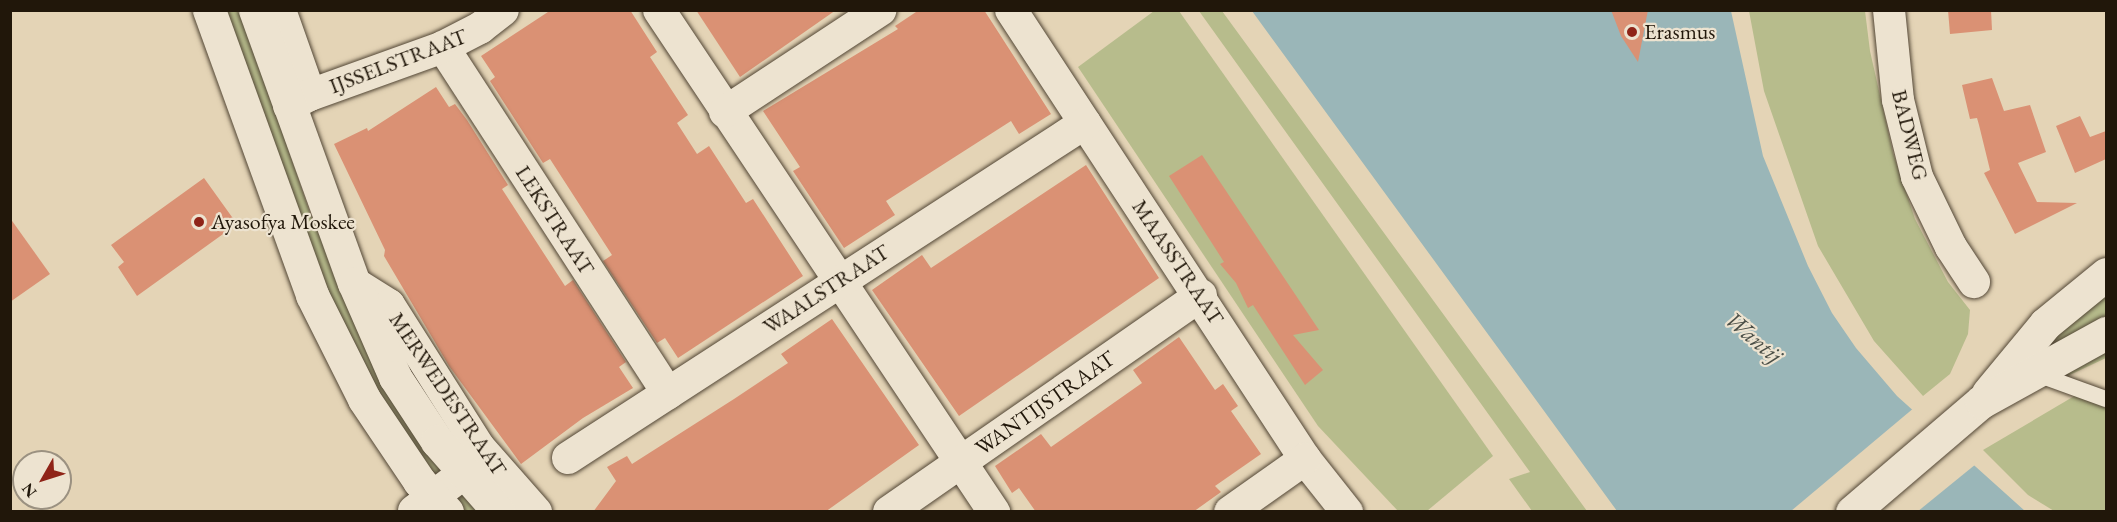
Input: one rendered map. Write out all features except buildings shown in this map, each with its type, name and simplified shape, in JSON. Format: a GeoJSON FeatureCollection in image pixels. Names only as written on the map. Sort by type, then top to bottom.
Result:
{"type":"FeatureCollection","features":[{"type":"Feature","properties":{"kind":"main road"},"geometry":{"type":"LineString","coordinates":[[208,10],[312,295],[364,399],[427,507]]}},
{"type":"Feature","properties":{"kind":"main road","name":"MERWEDESTRAAT"},"geometry":{"type":"LineString","coordinates":[[255,10],[300,100],[354,283],[395,377],[464,473],[499,512]]}},
{"type":"Feature","properties":{"kind":"main road"},"geometry":{"type":"LineString","coordinates":[[1981,402],[2010,361],[2045,324],[2106,274]]}},
{"type":"Feature","properties":{"kind":"main road"},"geometry":{"type":"LineString","coordinates":[[1852,512],[1981,402],[2106,333]]}},
{"type":"Feature","properties":{"kind":"street","name":"MERWEDESTRAAT"},"geometry":{"type":"LineString","coordinates":[[280,10],[300,100]]}},
{"type":"Feature","properties":{"kind":"street","name":"IJSSELSTRAAT"},"geometry":{"type":"LineString","coordinates":[[300,100],[443,47],[480,28],[503,10]]}},
{"type":"Feature","properties":{"kind":"street"},"geometry":{"type":"LineString","coordinates":[[659,10],[837,281],[994,512]]}},
{"type":"Feature","properties":{"kind":"street"},"geometry":{"type":"LineString","coordinates":[[725,112],[880,10]]}},
{"type":"Feature","properties":{"kind":"street","name":"MAASSTRAAT"},"geometry":{"type":"LineString","coordinates":[[1011,10],[1201,295],[1305,459],[1347,512]]}},
{"type":"Feature","properties":{"kind":"street","name":"BADWEG"},"geometry":{"type":"LineString","coordinates":[[1889,10],[1898,100],[1917,177],[1951,247],[1974,282]]}},
{"type":"Feature","properties":{"kind":"street","name":"LEKSTRAAT"},"geometry":{"type":"LineString","coordinates":[[443,47],[668,393]]}},
{"type":"Feature","properties":{"kind":"street","name":"WAALSTRAAT"},"geometry":{"type":"LineString","coordinates":[[568,458],[837,281],[1085,123]]}},
{"type":"Feature","properties":{"kind":"street","name":"MERWEDESTRAAT"},"geometry":{"type":"LineString","coordinates":[[354,283],[389,305],[478,446],[536,512]]}},
{"type":"Feature","properties":{"kind":"street","name":"WANTIJSTRAAT"},"geometry":{"type":"LineString","coordinates":[[889,512],[1201,295]]}},
{"type":"Feature","properties":{"kind":"street"},"geometry":{"type":"LineString","coordinates":[[1230,512],[1305,459]]}},
{"type":"Feature","properties":{"kind":"street"},"geometry":{"type":"LineString","coordinates":[[427,507],[464,473]]}},
{"type":"Feature","properties":{"kind":"lane"},"geometry":{"type":"LineString","coordinates":[[2034,373],[2106,399]]}},
{"type":"Feature","properties":{"kind":"green space"},"geometry":{"type":"Polygon","coordinates":[[[225,11],[241,11],[310,213],[368,345],[485,511],[454,511],[405,450],[328,295],[225,11]]]}},
{"type":"Feature","properties":{"kind":"green space"},"geometry":{"type":"Polygon","coordinates":[[[1154,11],[1179,11],[1493,456],[1427,511],[1398,511],[1318,426],[1078,67],[1154,11]]]}},
{"type":"Feature","properties":{"kind":"green space"},"geometry":{"type":"Polygon","coordinates":[[[1199,11],[1222,11],[1587,511],[1532,511],[1509,479],[1530,472],[1199,11]]]}},
{"type":"Feature","properties":{"kind":"green space"},"geometry":{"type":"Polygon","coordinates":[[[1749,11],[1865,11],[1870,51],[1893,153],[1915,219],[1948,282],[1970,310],[1968,334],[1950,374],[1923,396],[1874,341],[1818,246],[1764,91],[1749,11]]]}},
{"type":"Feature","properties":{"kind":"green space"},"geometry":{"type":"Polygon","coordinates":[[[2106,288],[2106,318],[2052,345],[2048,337],[2106,288]]]}},
{"type":"Feature","properties":{"kind":"green space"},"geometry":{"type":"Polygon","coordinates":[[[2106,347],[2106,358],[2059,380],[2056,375],[2106,347]]]}},
{"type":"Feature","properties":{"kind":"green space"},"geometry":{"type":"Polygon","coordinates":[[[2088,388],[2106,405],[2106,511],[2054,511],[2028,495],[1983,450],[2088,388]]]}},
{"type":"Feature","properties":{"kind":"water","name":"Wantij"},"geometry":{"type":"Polygon","coordinates":[[[1252,11],[1731,11],[1763,156],[1808,266],[1832,313],[1856,348],[1897,396],[2025,511],[1617,511],[1252,11]]]}},
{"type":"Feature","properties":{"kind":"pier"},"geometry":{"type":"Polygon","coordinates":[[[1915,407],[1976,464],[1917,512],[1791,511],[1915,407]]]}},
{"type":"Feature","properties":{"kind":"place","name":"Erasmus"},"geometry":{"type":"Point","coordinates":[1632,32]}},
{"type":"Feature","properties":{"kind":"place","name":"Ayasofya Moskee"},"geometry":{"type":"Point","coordinates":[199,222]}}]}
